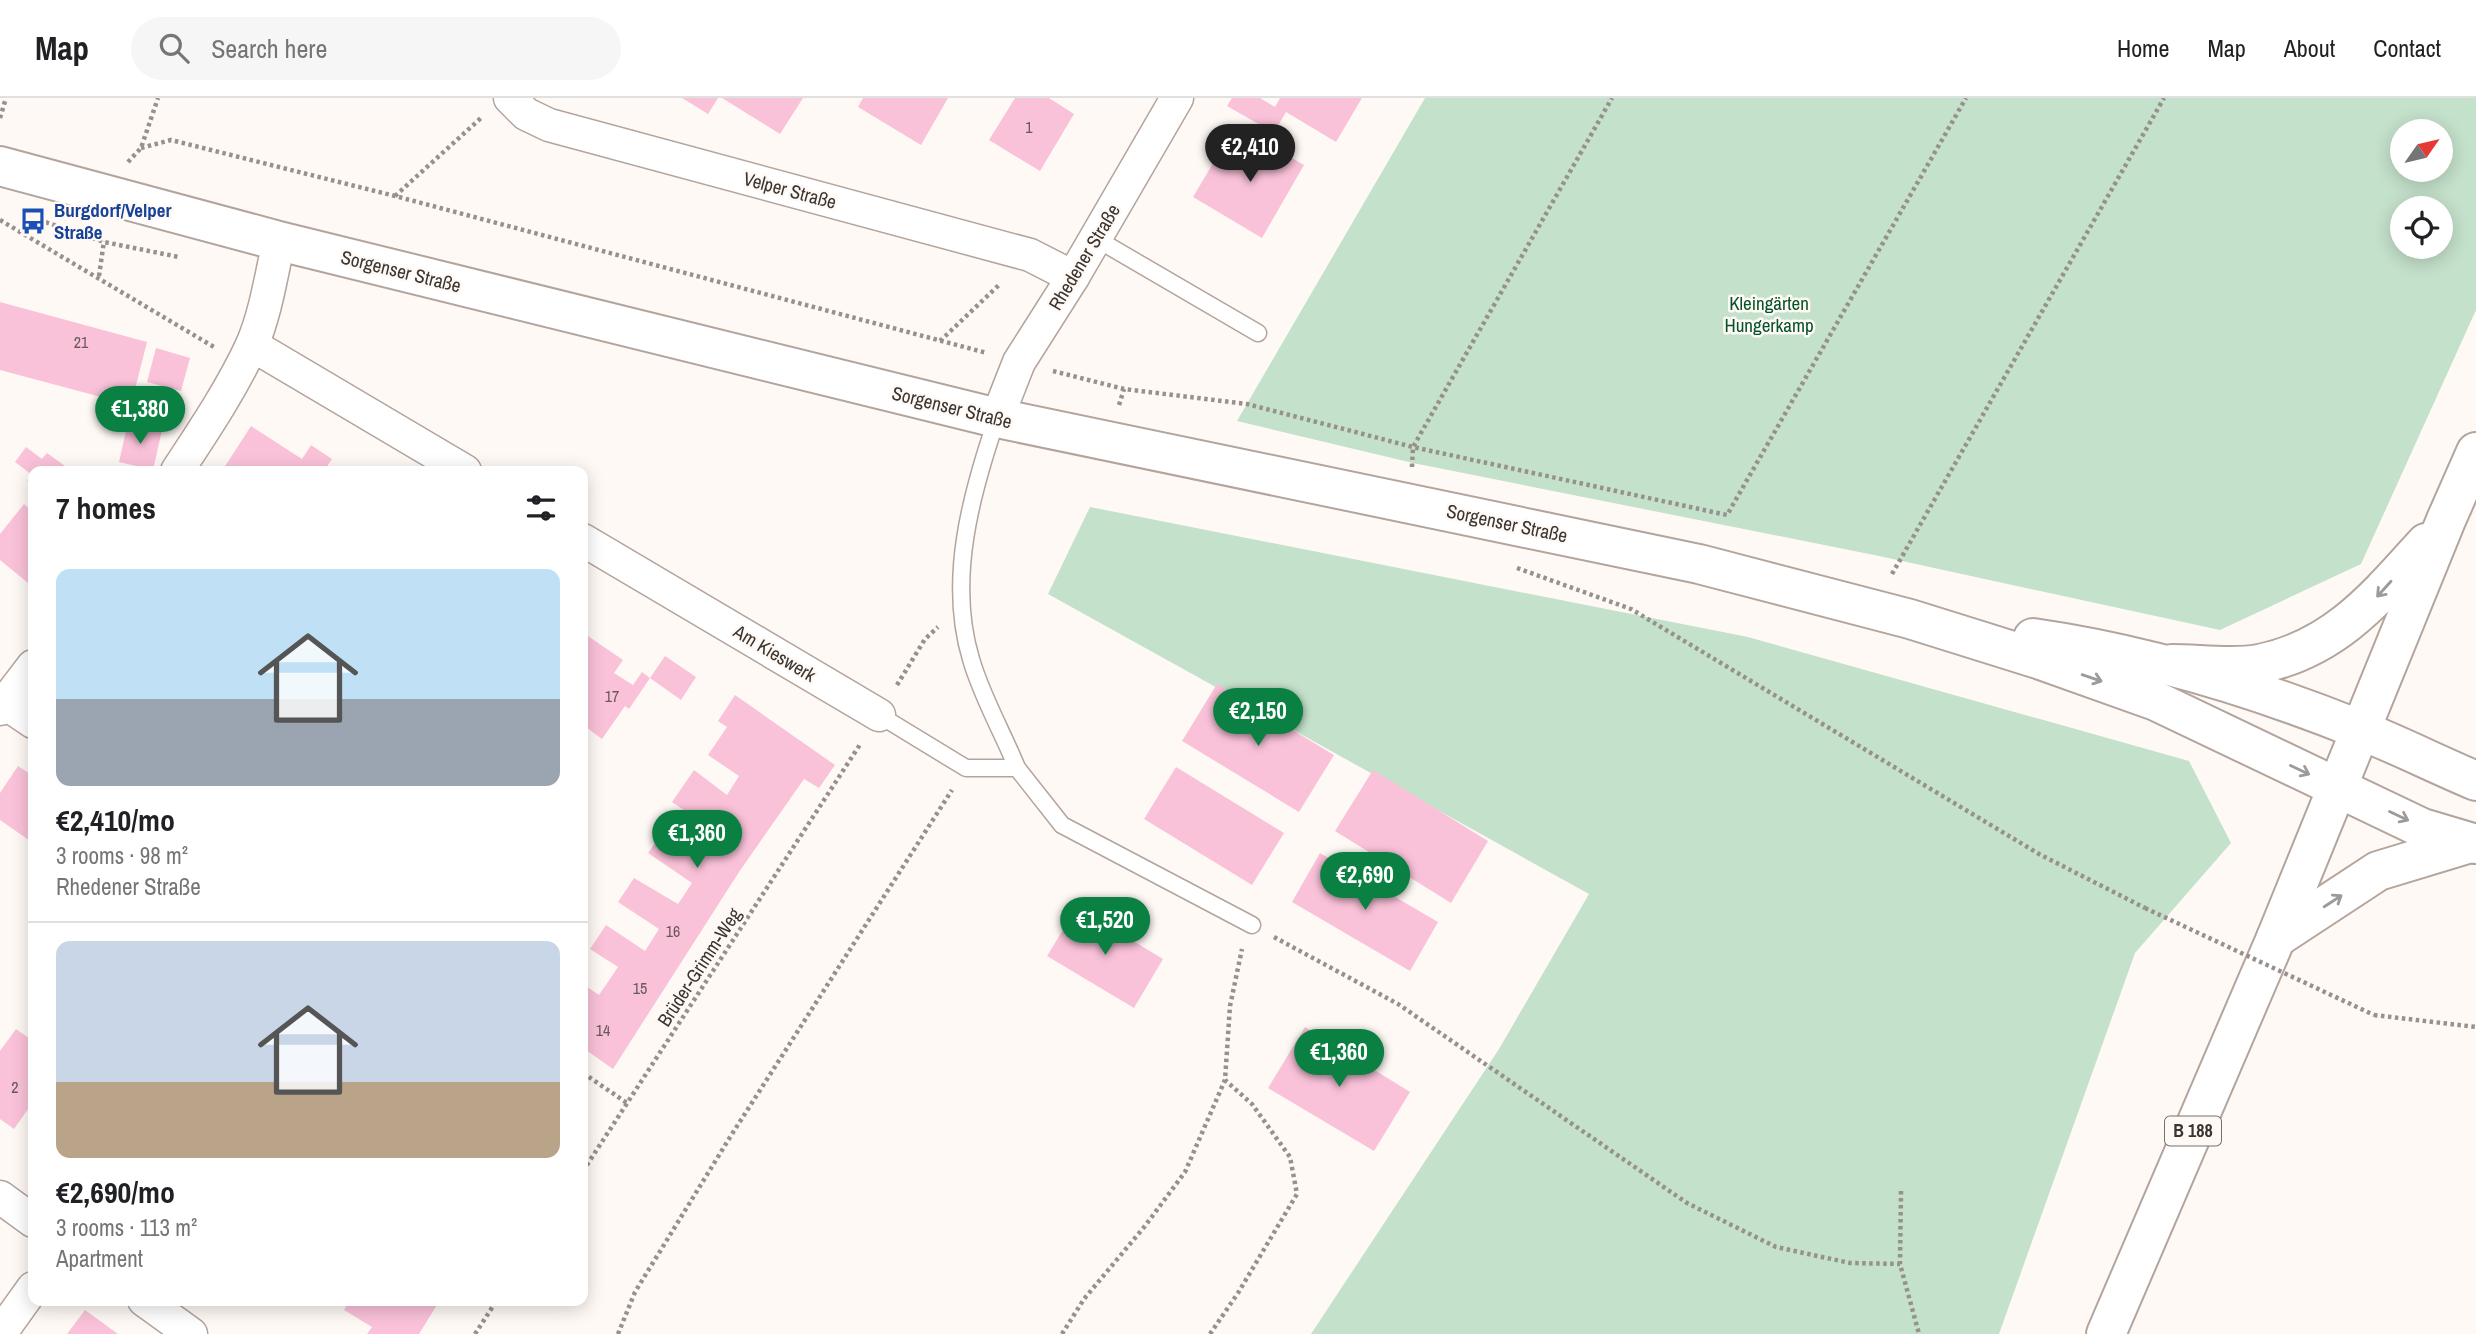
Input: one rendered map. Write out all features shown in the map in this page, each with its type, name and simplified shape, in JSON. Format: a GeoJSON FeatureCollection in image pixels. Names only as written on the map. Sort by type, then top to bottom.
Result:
{"type":"FeatureCollection","features":[{"type":"Feature","properties":{"kind":"main road","name":"Sorgenser Straße"},"geometry":{"type":"LineString","coordinates":[[0,166],[279,241],[997,418],[1699,564],[1910,619]]}},
{"type":"Feature","properties":{"kind":"main road","name":"B 188"},"geometry":{"type":"LineString","coordinates":[[2106,1334],[2276,938],[2476,452]]}},
{"type":"Feature","properties":{"kind":"main road"},"geometry":{"type":"LineString","coordinates":[[2172,664],[2258,664],[2317,644],[2368,607],[2446,520]]}},
{"type":"Feature","properties":{"kind":"main road"},"geometry":{"type":"LineString","coordinates":[[1910,619],[2042,639],[2172,664],[2285,701],[2360,730],[2476,781]]}},
{"type":"Feature","properties":{"kind":"main road"},"geometry":{"type":"LineString","coordinates":[[1910,619],[2038,659],[2157,701],[2422,828],[2473,844]]}},
{"type":"Feature","properties":{"kind":"main road"},"geometry":{"type":"LineString","coordinates":[[2276,938],[2378,871],[2473,844]]}},
{"type":"Feature","properties":{"kind":"street","name":"Velper Straße"},"geometry":{"type":"LineString","coordinates":[[510,98],[526,114],[549,125],[1030,255],[1073,277]]}},
{"type":"Feature","properties":{"kind":"street","name":"Rhedener Straße"},"geometry":{"type":"LineString","coordinates":[[997,418],[1019,362],[1073,277],[1177,98]]}},
{"type":"Feature","properties":{"kind":"street"},"geometry":{"type":"LineString","coordinates":[[180,466],[216,412],[247,355],[264,312],[279,241]]}},
{"type":"Feature","properties":{"kind":"street"},"geometry":{"type":"LineString","coordinates":[[247,355],[457,466]]}},
{"type":"Feature","properties":{"kind":"street","name":"Am Kieswerk"},"geometry":{"type":"LineString","coordinates":[[588,543],[879,715]]}},
{"type":"Feature","properties":{"kind":"street"},"geometry":{"type":"LineString","coordinates":[[28,673],[3,706],[28,719]]}},
{"type":"Feature","properties":{"kind":"street"},"geometry":{"type":"LineString","coordinates":[[0,1197],[28,1217]]}},
{"type":"Feature","properties":{"kind":"street"},"geometry":{"type":"LineString","coordinates":[[0,1334],[28,1295]]}},
{"type":"Feature","properties":{"kind":"street"},"geometry":{"type":"LineString","coordinates":[[152,1306],[191,1334]]}},
{"type":"Feature","properties":{"kind":"lane"},"geometry":{"type":"LineString","coordinates":[[1095,238],[1258,334]]}},
{"type":"Feature","properties":{"kind":"lane"},"geometry":{"type":"LineString","coordinates":[[997,418],[984,455],[967,526],[960,608],[971,661],[1017,768],[1062,825],[1252,925]]}},
{"type":"Feature","properties":{"kind":"lane","name":"Am Kieswerk"},"geometry":{"type":"LineString","coordinates":[[879,715],[966,768]]}},
{"type":"Feature","properties":{"kind":"lane"},"geometry":{"type":"LineString","coordinates":[[966,768],[1017,768]]}},
{"type":"Feature","properties":{"kind":"path"},"geometry":{"type":"LineString","coordinates":[[0,118],[6,98]]}},
{"type":"Feature","properties":{"kind":"path"},"geometry":{"type":"LineString","coordinates":[[116,197],[125,165],[141,148],[158,98]]}},
{"type":"Feature","properties":{"kind":"path"},"geometry":{"type":"LineString","coordinates":[[1404,502],[1413,463],[1413,447],[1612,98]]}},
{"type":"Feature","properties":{"kind":"path"},"geometry":{"type":"LineString","coordinates":[[141,148],[171,140],[395,196],[1124,389],[1247,404],[1413,447],[1727,515],[1966,98]]}},
{"type":"Feature","properties":{"kind":"path"},"geometry":{"type":"LineString","coordinates":[[1872,609],[2164,98]]}},
{"type":"Feature","properties":{"kind":"path"},"geometry":{"type":"LineString","coordinates":[[395,196],[483,116]]}},
{"type":"Feature","properties":{"kind":"path"},"geometry":{"type":"LineString","coordinates":[[0,220],[247,355]]}},
{"type":"Feature","properties":{"kind":"path"},"geometry":{"type":"LineString","coordinates":[[99,276],[104,242]]}},
{"type":"Feature","properties":{"kind":"path"},"geometry":{"type":"LineString","coordinates":[[940,341],[1030,255]]}},
{"type":"Feature","properties":{"kind":"path","name":"Brüder-Grimm-Weg"},"geometry":{"type":"LineString","coordinates":[[588,1163],[879,715],[925,639],[960,608]]}},
{"type":"Feature","properties":{"kind":"path"},"geometry":{"type":"LineString","coordinates":[[1631,609],[2039,854],[2146,908],[2374,1016],[2476,1027]]}},
{"type":"Feature","properties":{"kind":"path"},"geometry":{"type":"LineString","coordinates":[[618,1334],[635,1292],[966,768]]}},
{"type":"Feature","properties":{"kind":"path"},"geometry":{"type":"LineString","coordinates":[[1062,1334],[1084,1299],[1145,1226],[1185,1172],[1225,1080],[1230,1006],[1241,953],[1252,925],[1398,1003],[1687,1203],[1776,1247],[1850,1263],[1900,1264]]}},
{"type":"Feature","properties":{"kind":"path"},"geometry":{"type":"LineString","coordinates":[[588,1076],[628,1103]]}},
{"type":"Feature","properties":{"kind":"path"},"geometry":{"type":"LineString","coordinates":[[1210,1334],[1238,1293],[1297,1194],[1290,1157],[1251,1104],[1225,1080]]}},
{"type":"Feature","properties":{"kind":"path"},"geometry":{"type":"LineString","coordinates":[[1901,1191],[1900,1264],[1919,1334]]}},
{"type":"Feature","properties":{"kind":"path"},"geometry":{"type":"LineString","coordinates":[[475,1334],[494,1306]]}},
{"type":"Feature","properties":{"kind":"green space","name":"Kleingärten Hungerkamp"},"geometry":{"type":"Polygon","coordinates":[[[1425,98],[2476,98],[2476,310],[2361,564],[2220,630],[1879,556],[1413,463],[1237,421],[1425,98]]]}},
{"type":"Feature","properties":{"kind":"green space"},"geometry":{"type":"Polygon","coordinates":[[[1090,507],[1748,637],[2189,761],[2231,843],[2135,953],[1999,1334],[1311,1334],[1499,1049],[1589,894],[1048,594],[1090,507]]]}},
{"type":"Feature","properties":{"kind":"building"},"geometry":{"type":"Polygon","coordinates":[[[682,98],[718,98],[708,114],[682,98]]]}},
{"type":"Feature","properties":{"kind":"building"},"geometry":{"type":"Polygon","coordinates":[[[722,98],[803,98],[780,134],[722,98]]]}},
{"type":"Feature","properties":{"kind":"building"},"geometry":{"type":"Polygon","coordinates":[[[863,98],[948,98],[921,145],[858,107],[863,98]]]}},
{"type":"Feature","properties":{"kind":"building"},"geometry":{"type":"Polygon","coordinates":[[[1015,98],[1049,98],[1074,114],[1040,171],[989,140],[1015,98]]]}},
{"type":"Feature","properties":{"kind":"building"},"geometry":{"type":"Polygon","coordinates":[[[1232,98],[1260,98],[1275,107],[1280,98],[1362,98],[1336,142],[1286,112],[1274,133],[1227,106],[1232,98]]]}},
{"type":"Feature","properties":{"kind":"building"},"geometry":{"type":"Polygon","coordinates":[[[1244,130],[1304,165],[1262,238],[1193,197],[1215,160],[1224,165],[1244,130]]]}},
{"type":"Feature","properties":{"kind":"building"},"geometry":{"type":"Polygon","coordinates":[[[0,302],[147,342],[131,405],[0,370],[0,302]]]}},
{"type":"Feature","properties":{"kind":"building"},"geometry":{"type":"Polygon","coordinates":[[[156,348],[190,358],[181,391],[147,382],[156,348]]]}},
{"type":"Feature","properties":{"kind":"building"},"geometry":{"type":"Polygon","coordinates":[[[128,422],[162,430],[154,466],[119,462],[128,422]]]}},
{"type":"Feature","properties":{"kind":"building"},"geometry":{"type":"Polygon","coordinates":[[[251,426],[302,459],[311,445],[332,459],[327,466],[225,466],[251,426]]]}},
{"type":"Feature","properties":{"kind":"building"},"geometry":{"type":"Polygon","coordinates":[[[26,447],[42,459],[47,453],[65,466],[28,466],[28,472],[15,462],[26,447]]]}},
{"type":"Feature","properties":{"kind":"building"},"geometry":{"type":"Polygon","coordinates":[[[24,504],[28,508],[28,583],[0,560],[0,534],[24,504]]]}},
{"type":"Feature","properties":{"kind":"building"},"geometry":{"type":"Polygon","coordinates":[[[588,636],[623,660],[614,673],[633,685],[642,672],[650,678],[629,709],[625,706],[602,739],[588,729],[588,636]]]}},
{"type":"Feature","properties":{"kind":"building"},"geometry":{"type":"Polygon","coordinates":[[[665,656],[696,677],[681,700],[650,678],[665,656]]]}},
{"type":"Feature","properties":{"kind":"building"},"geometry":{"type":"Polygon","coordinates":[[[1217,684],[1334,755],[1299,812],[1182,741],[1217,684]]]}},
{"type":"Feature","properties":{"kind":"building"},"geometry":{"type":"Polygon","coordinates":[[[735,695],[835,765],[819,788],[804,779],[739,872],[613,1069],[588,1052],[588,987],[599,995],[618,967],[590,949],[606,925],[645,951],[659,929],[618,902],[634,878],[678,904],[692,883],[648,853],[668,825],[711,854],[723,837],[672,802],[694,770],[727,795],[739,776],[708,755],[727,727],[718,721],[735,695]]]}},
{"type":"Feature","properties":{"kind":"building"},"geometry":{"type":"Polygon","coordinates":[[[18,766],[28,773],[28,840],[0,820],[0,793],[18,766]]]}},
{"type":"Feature","properties":{"kind":"building"},"geometry":{"type":"Polygon","coordinates":[[[1176,767],[1284,833],[1252,885],[1144,819],[1176,767]]]}},
{"type":"Feature","properties":{"kind":"building"},"geometry":{"type":"Polygon","coordinates":[[[1373,770],[1488,841],[1451,903],[1335,831],[1373,770]]]}},
{"type":"Feature","properties":{"kind":"building"},"geometry":{"type":"Polygon","coordinates":[[[1320,853],[1438,922],[1410,971],[1292,902],[1320,853]]]}},
{"type":"Feature","properties":{"kind":"building"},"geometry":{"type":"Polygon","coordinates":[[[1077,907],[1163,959],[1134,1008],[1047,956],[1077,907]]]}},
{"type":"Feature","properties":{"kind":"building"},"geometry":{"type":"Polygon","coordinates":[[[1305,1027],[1410,1092],[1374,1151],[1268,1088],[1305,1027]]]}},
{"type":"Feature","properties":{"kind":"building"},"geometry":{"type":"Polygon","coordinates":[[[16,1029],[28,1037],[28,1109],[14,1129],[0,1119],[0,1051],[16,1029]]]}},
{"type":"Feature","properties":{"kind":"building"},"geometry":{"type":"Polygon","coordinates":[[[346,1306],[436,1306],[419,1334],[367,1334],[372,1327],[344,1310],[346,1306]]]}},
{"type":"Feature","properties":{"kind":"building"},"geometry":{"type":"Polygon","coordinates":[[[85,1310],[118,1334],[67,1334],[85,1310]]]}},
{"type":"Feature","properties":{"kind":"place","name":"Burgdorf/Velper Straße"},"geometry":{"type":"Point","coordinates":[33,221]}}]}
